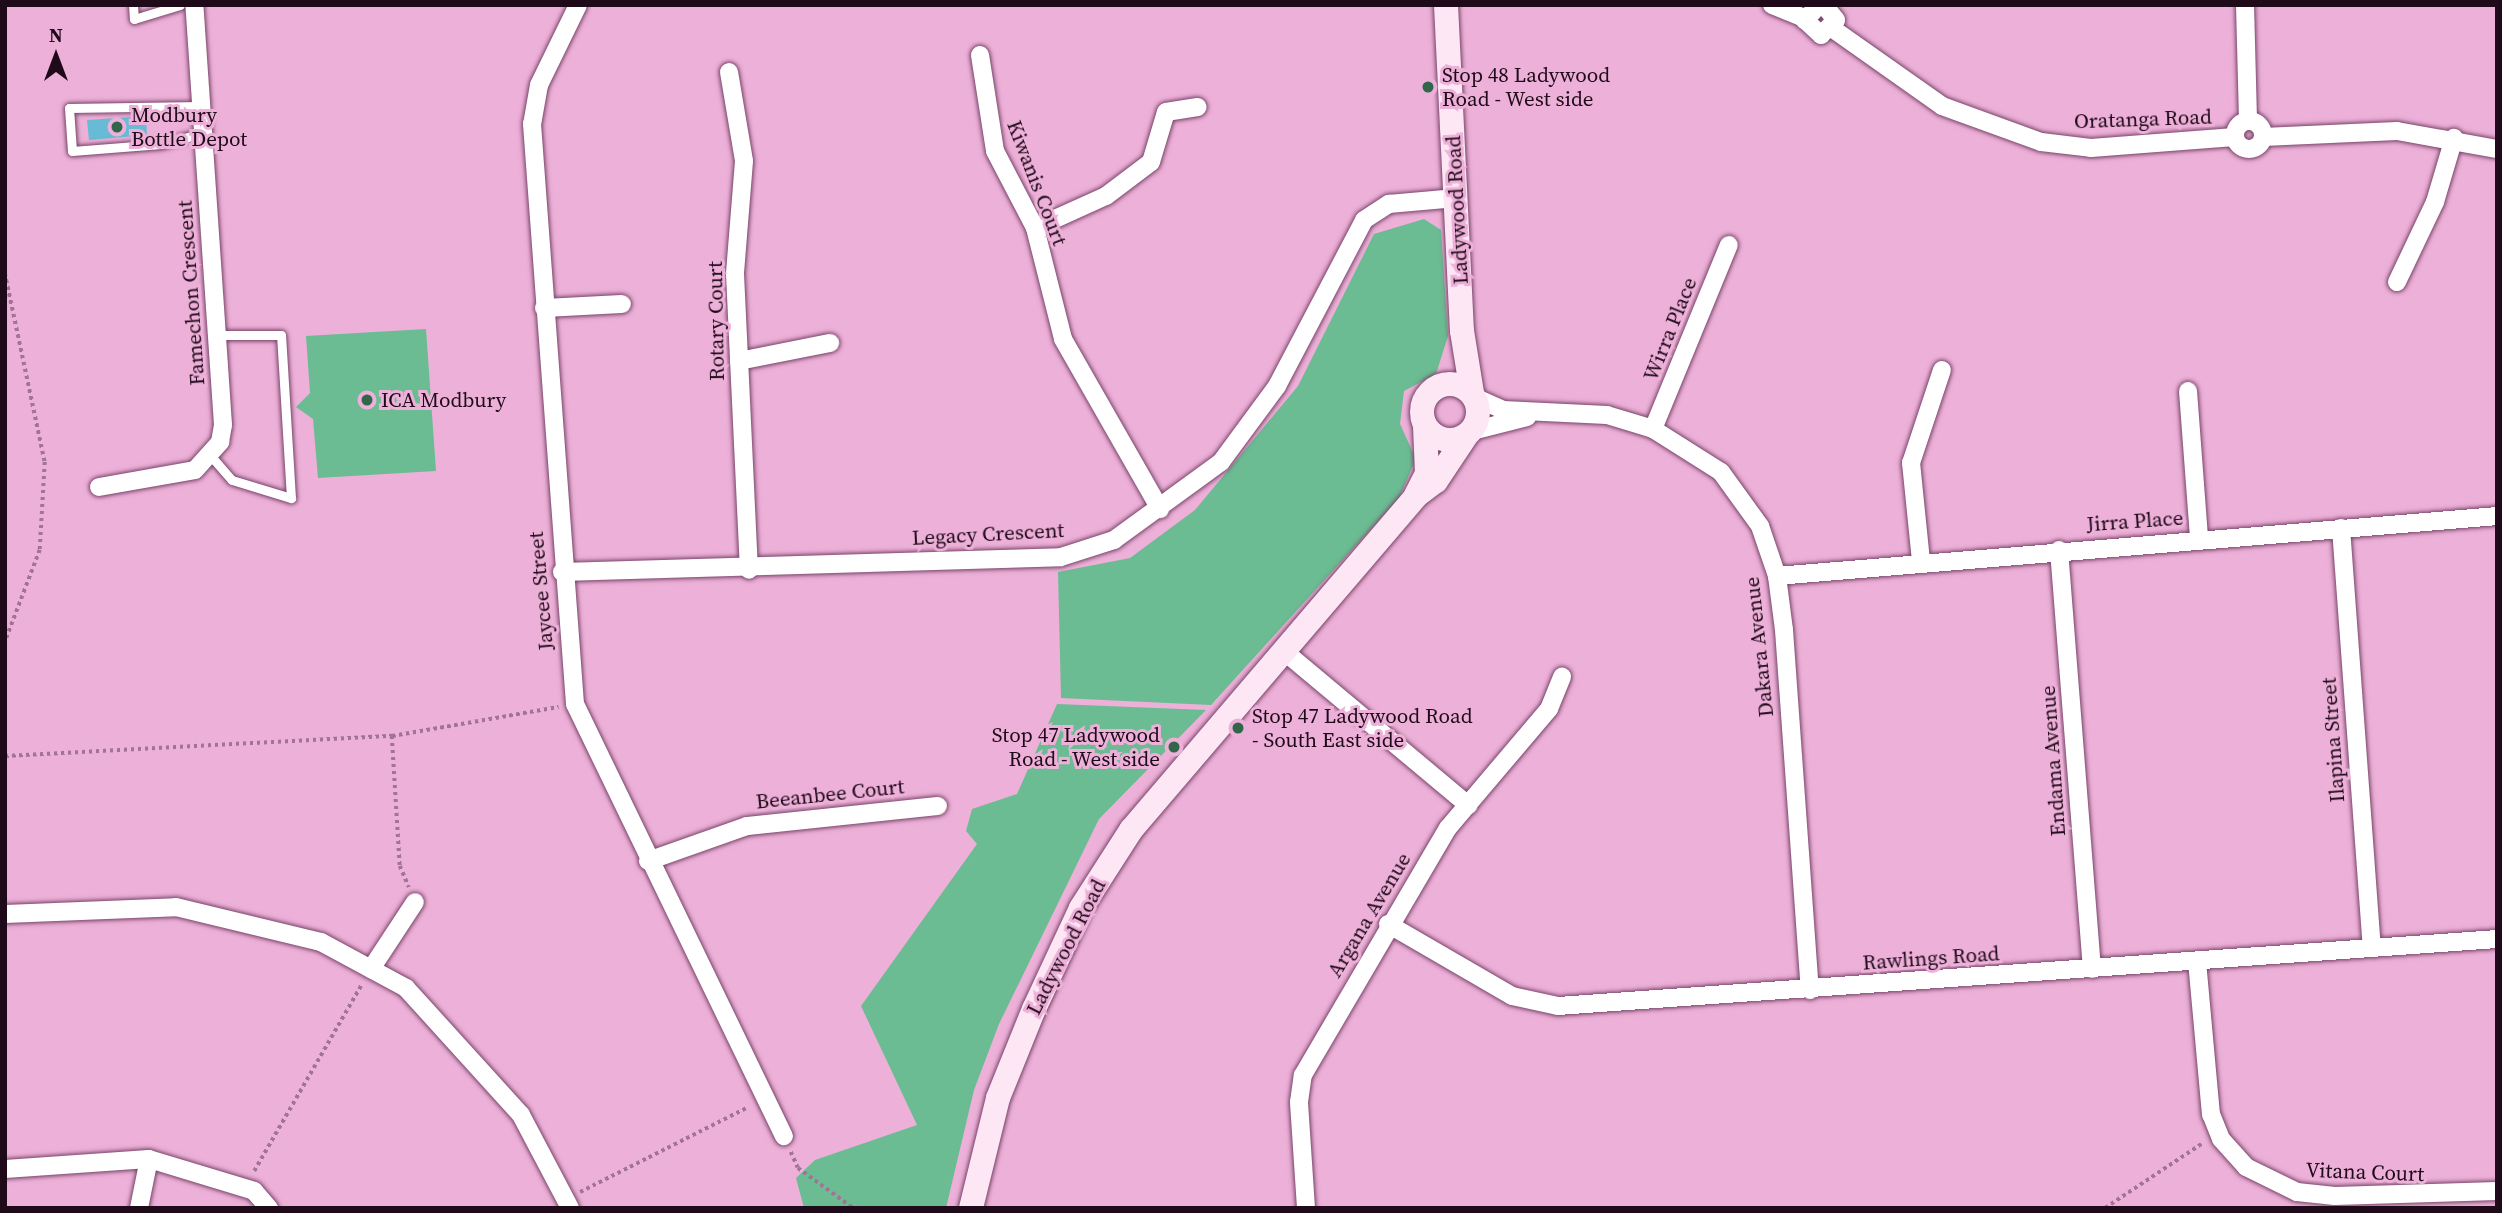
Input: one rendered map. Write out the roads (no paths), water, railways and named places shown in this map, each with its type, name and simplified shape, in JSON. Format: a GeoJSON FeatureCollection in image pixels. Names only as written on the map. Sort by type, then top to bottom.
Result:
{"type":"FeatureCollection","features":[{"type":"Feature","properties":{"kind":"street","name":"Famechon Crescent"},"geometry":{"type":"LineString","coordinates":[[194,5],[223,425],[210,456]]}},
{"type":"Feature","properties":{"kind":"street","name":"Jaycee Street"},"geometry":{"type":"LineString","coordinates":[[578,5],[534,105],[544,308],[562,572],[575,704],[648,861],[784,1136]]}},
{"type":"Feature","properties":{"kind":"street","name":"Ladywood Road"},"geometry":{"type":"LineString","coordinates":[[1447,5],[1462,331],[1473,395]]}},
{"type":"Feature","properties":{"kind":"street"},"geometry":{"type":"LineString","coordinates":[[1772,5],[1805,18],[1810,31],[1821,35],[1833,29],[1836,20],[1824,5],[1805,18]]}},
{"type":"Feature","properties":{"kind":"street"},"geometry":{"type":"LineString","coordinates":[[2235,137],[2248,121],[2245,5]]}},
{"type":"Feature","properties":{"kind":"street","name":"Oratanga Road"},"geometry":{"type":"LineString","coordinates":[[1833,29],[1942,106],[2041,142],[2091,148],[2235,137],[2249,149],[2263,137]]}},
{"type":"Feature","properties":{"kind":"street","name":"Kiwanis Court"},"geometry":{"type":"LineString","coordinates":[[980,55],[995,151],[1035,228],[1063,339],[1160,509]]}},
{"type":"Feature","properties":{"kind":"street","name":"Rotary Court"},"geometry":{"type":"LineString","coordinates":[[729,72],[744,161],[734,274],[748,570]]}},
{"type":"Feature","properties":{"kind":"street"},"geometry":{"type":"LineString","coordinates":[[1035,228],[1106,196],[1151,162],[1166,112],[1198,107]]}},
{"type":"Feature","properties":{"kind":"street"},"geometry":{"type":"LineString","coordinates":[[2248,121],[2259,125],[2263,137],[2397,131],[2454,138],[2497,149]]}},
{"type":"Feature","properties":{"kind":"street"},"geometry":{"type":"LineString","coordinates":[[2397,282],[2435,202],[2454,138]]}},
{"type":"Feature","properties":{"kind":"street","name":"Legacy Crescent"},"geometry":{"type":"LineString","coordinates":[[562,572],[748,570],[1061,557],[1114,540],[1221,462],[1277,386],[1364,220],[1389,204],[1456,198]]}},
{"type":"Feature","properties":{"kind":"street","name":"Wirra Place"},"geometry":{"type":"LineString","coordinates":[[1653,429],[1729,245]]}},
{"type":"Feature","properties":{"kind":"street"},"geometry":{"type":"LineString","coordinates":[[544,308],[622,304]]}},
{"type":"Feature","properties":{"kind":"street","name":"Ladywood Road"},"geometry":{"type":"LineString","coordinates":[[1442,386],[1462,331]]}},
{"type":"Feature","properties":{"kind":"street"},"geometry":{"type":"LineString","coordinates":[[739,361],[830,343]]}},
{"type":"Feature","properties":{"kind":"street"},"geometry":{"type":"LineString","coordinates":[[1921,561],[1911,463],[1941,370]]}},
{"type":"Feature","properties":{"kind":"street"},"geometry":{"type":"LineString","coordinates":[[1442,386],[1473,395],[1479,411],[1469,433],[1439,438],[1425,426],[1423,406],[1442,386]]}},
{"type":"Feature","properties":{"kind":"street"},"geometry":{"type":"LineString","coordinates":[[2189,391],[2199,539]]}},
{"type":"Feature","properties":{"kind":"street","name":"Dakara Avenue"},"geometry":{"type":"LineString","coordinates":[[1473,395],[1534,415]]}},
{"type":"Feature","properties":{"kind":"street","name":"Dakara Avenue"},"geometry":{"type":"LineString","coordinates":[[1469,433],[1534,415],[1607,415],[1653,429],[1699,454],[1736,489],[1760,526],[1777,576],[1810,990]]}},
{"type":"Feature","properties":{"kind":"street","name":"Ladywood Road"},"geometry":{"type":"LineString","coordinates":[[1416,496],[1427,474],[1425,426]]}},
{"type":"Feature","properties":{"kind":"street","name":"Ladywood Road"},"geometry":{"type":"LineString","coordinates":[[971,1208],[998,1098],[1081,908],[1130,830],[1416,496],[1451,463],[1469,433]]}},
{"type":"Feature","properties":{"kind":"street"},"geometry":{"type":"LineString","coordinates":[[99,487],[195,470],[210,456]]}},
{"type":"Feature","properties":{"kind":"street","name":"Jirra Place"},"geometry":{"type":"LineString","coordinates":[[1777,576],[1921,561],[2497,516]]}},
{"type":"Feature","properties":{"kind":"street","name":"Ilapina Street"},"geometry":{"type":"LineString","coordinates":[[2341,528],[2372,948]]}},
{"type":"Feature","properties":{"kind":"street","name":"Endama Avenue"},"geometry":{"type":"LineString","coordinates":[[2059,550],[2092,969]]}},
{"type":"Feature","properties":{"kind":"street"},"geometry":{"type":"LineString","coordinates":[[1284,652],[1468,805]]}},
{"type":"Feature","properties":{"kind":"street","name":"Argana Avenue"},"geometry":{"type":"LineString","coordinates":[[1306,1208],[1300,1086],[1388,925],[1468,805],[1549,709],[1562,677]]}},
{"type":"Feature","properties":{"kind":"street","name":"Beeanbee Court"},"geometry":{"type":"LineString","coordinates":[[648,861],[747,826],[938,806]]}},
{"type":"Feature","properties":{"kind":"street"},"geometry":{"type":"LineString","coordinates":[[370,969],[415,902]]}},
{"type":"Feature","properties":{"kind":"street"},"geometry":{"type":"LineString","coordinates":[[5,914],[176,907],[321,942],[405,988],[521,1115],[568,1203]]}},
{"type":"Feature","properties":{"kind":"street","name":"Rawlings Road"},"geometry":{"type":"LineString","coordinates":[[1388,925],[1513,996],[1549,1004],[1810,990],[2497,939]]}},
{"type":"Feature","properties":{"kind":"street","name":"Vitana Court"},"geometry":{"type":"LineString","coordinates":[[2197,961],[2207,1091],[2218,1133],[2246,1167],[2297,1192],[2399,1198],[2497,1191]]}},
{"type":"Feature","properties":{"kind":"street"},"geometry":{"type":"LineString","coordinates":[[5,1169],[149,1159],[244,1188],[270,1208]]}},
{"type":"Feature","properties":{"kind":"street"},"geometry":{"type":"LineString","coordinates":[[139,1208],[149,1159]]}},
{"type":"Feature","properties":{"kind":"lane"},"geometry":{"type":"LineString","coordinates":[[133,5],[134,19],[180,5]]}},
{"type":"Feature","properties":{"kind":"lane"},"geometry":{"type":"LineString","coordinates":[[201,106],[69,108],[72,151],[161,144],[203,133]]}},
{"type":"Feature","properties":{"kind":"lane"},"geometry":{"type":"LineString","coordinates":[[210,456],[232,480],[291,498],[281,335],[217,335]]}},
{"type":"Feature","properties":{"kind":"place","name":"Stop 48 Ladywood Road - West side"},"geometry":{"type":"Point","coordinates":[1428,87]}},
{"type":"Feature","properties":{"kind":"place","name":"Modbury Bottle Depot"},"geometry":{"type":"Point","coordinates":[117,127]}},
{"type":"Feature","properties":{"kind":"place","name":"ICA Modbury"},"geometry":{"type":"Point","coordinates":[367,400]}},
{"type":"Feature","properties":{"kind":"place","name":"Stop 47 Ladywood Road - South East side"},"geometry":{"type":"Point","coordinates":[1238,728]}},
{"type":"Feature","properties":{"kind":"place","name":"Stop 47 Ladywood Road - West side"},"geometry":{"type":"Point","coordinates":[1174,747]}}]}
